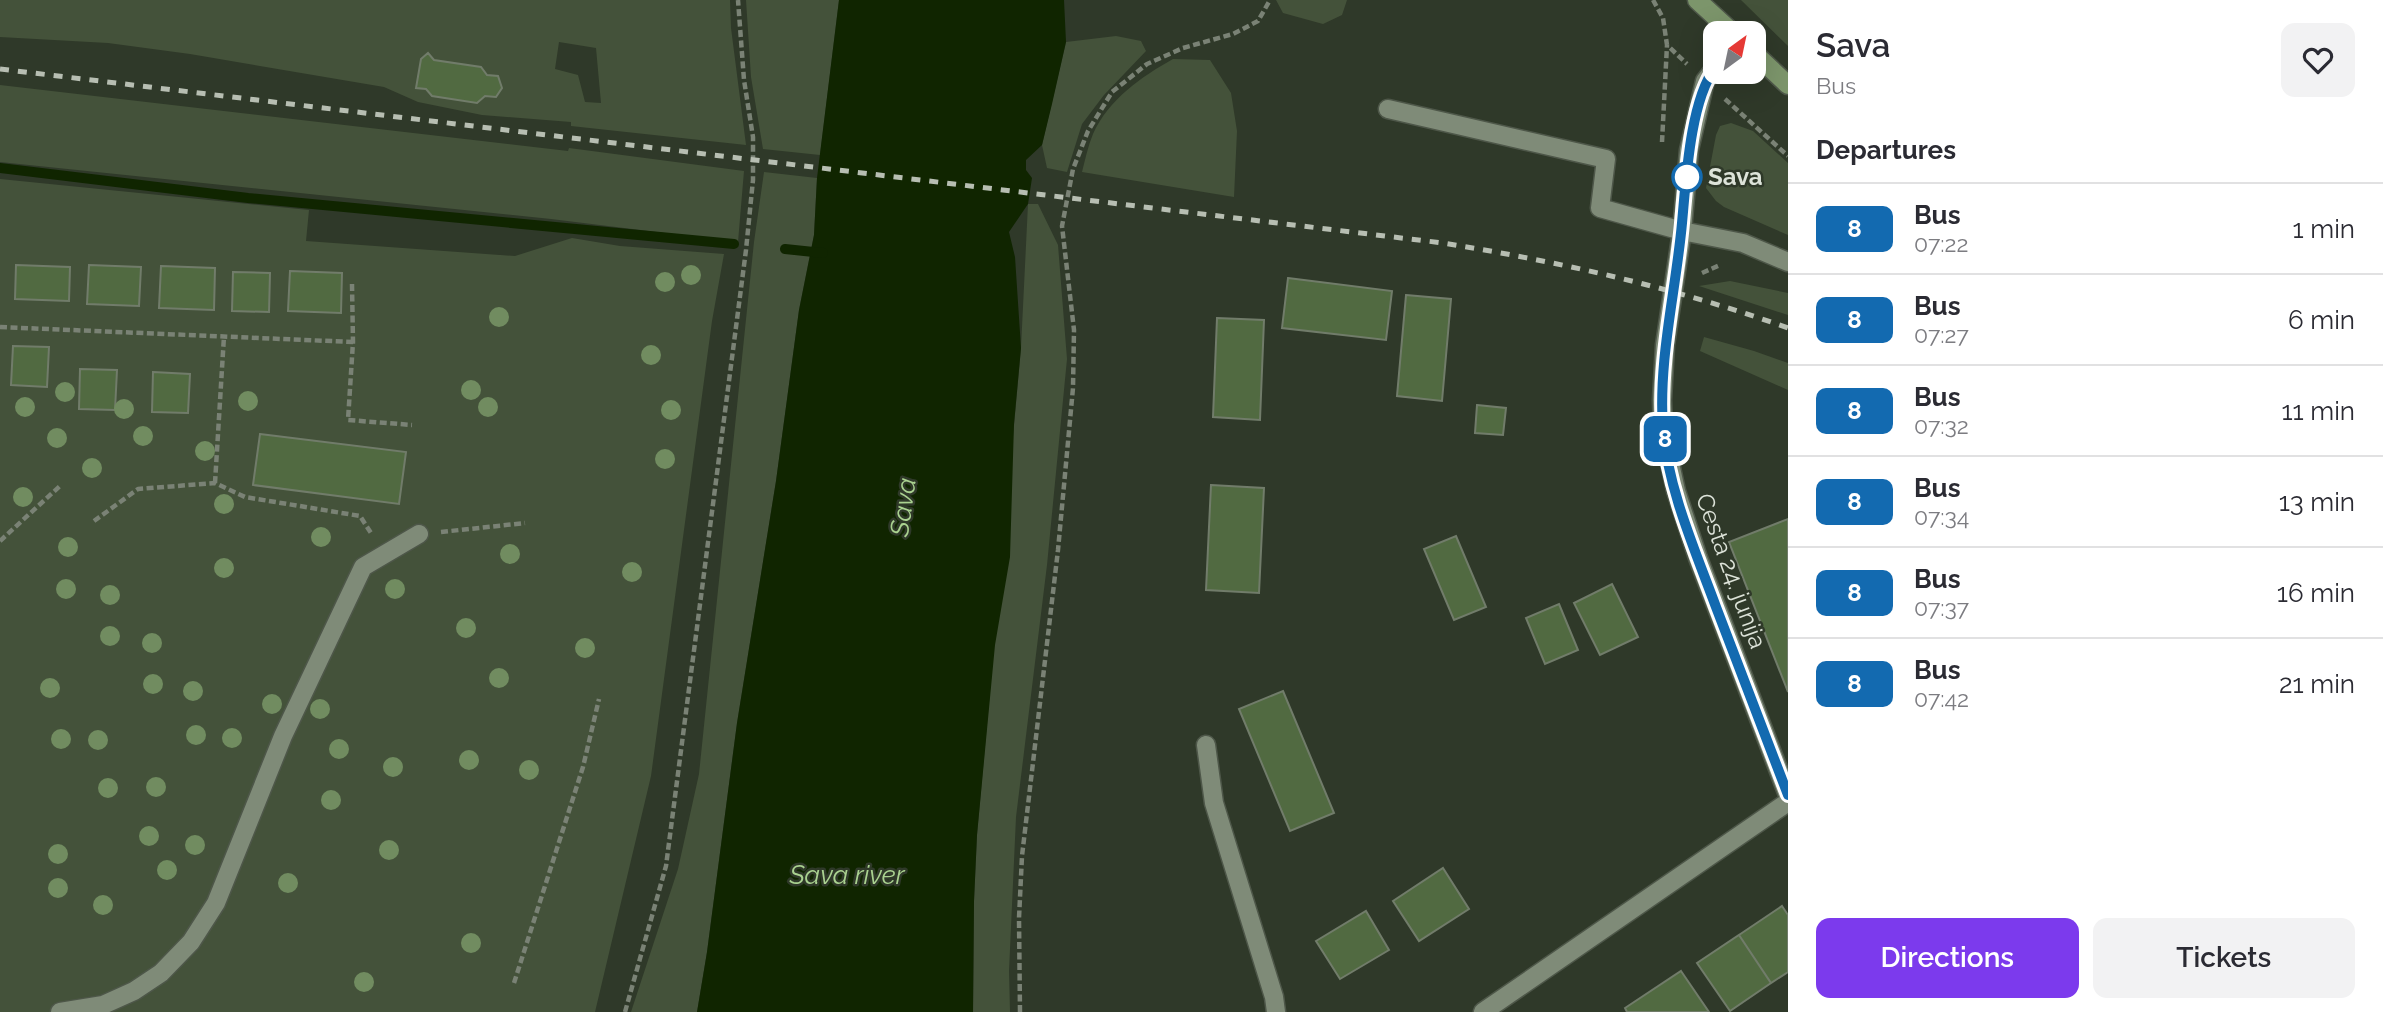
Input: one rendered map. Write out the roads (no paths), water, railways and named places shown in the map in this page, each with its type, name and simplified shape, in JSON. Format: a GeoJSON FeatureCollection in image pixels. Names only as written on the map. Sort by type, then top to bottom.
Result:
{"type":"FeatureCollection","features":[{"type":"Feature","properties":{"kind":"main road"},"geometry":{"type":"LineString","coordinates":[[1697,0],[1720,21]]}},
{"type":"Feature","properties":{"kind":"main road"},"geometry":{"type":"LineString","coordinates":[[1766,64],[1788,85]]}},
{"type":"Feature","properties":{"kind":"street","name":"Cesta 24. junija"},"geometry":{"type":"LineString","coordinates":[[1705,84],[1689,149],[1682,231],[1665,345],[1662,400],[1666,448],[1676,491],[1698,558],[1788,795]]}},
{"type":"Feature","properties":{"kind":"street"},"geometry":{"type":"LineString","coordinates":[[1388,109],[1606,159],[1600,208],[1682,231],[1743,243],[1788,262]]}},
{"type":"Feature","properties":{"kind":"street"},"geometry":{"type":"LineString","coordinates":[[60,1012],[103,1004],[134,991],[161,973],[191,942],[216,903],[283,736],[363,567],[419,534]]}},
{"type":"Feature","properties":{"kind":"street"},"geometry":{"type":"LineString","coordinates":[[1206,745],[1214,803],[1274,997],[1276,1012]]}},
{"type":"Feature","properties":{"kind":"street"},"geometry":{"type":"LineString","coordinates":[[1483,1012],[1788,802]]}},
{"type":"Feature","properties":{"kind":"water","name":"Sava river"},"geometry":{"type":"Polygon","coordinates":[[[839,0],[1064,0],[1066,42],[1052,104],[1042,145],[1026,160],[1026,170],[1032,178],[1028,204],[1009,232],[1015,257],[1021,348],[1014,424],[1010,557],[995,645],[977,835],[973,1012],[697,1012],[799,310],[814,235],[817,178],[839,0]]]}},
{"type":"Feature","properties":{"kind":"waterway"},"geometry":{"type":"LineString","coordinates":[[0,168],[248,198],[734,244]]}},
{"type":"Feature","properties":{"kind":"waterway"},"geometry":{"type":"LineString","coordinates":[[785,249],[823,253]]}},
{"type":"Feature","properties":{"kind":"railway"},"geometry":{"type":"LineString","coordinates":[[0,69],[1443,243],[1618,278],[1788,328]]}},
{"type":"Feature","properties":{"kind":"place","name":"Sava"},"geometry":{"type":"Point","coordinates":[1687,177]}}]}
